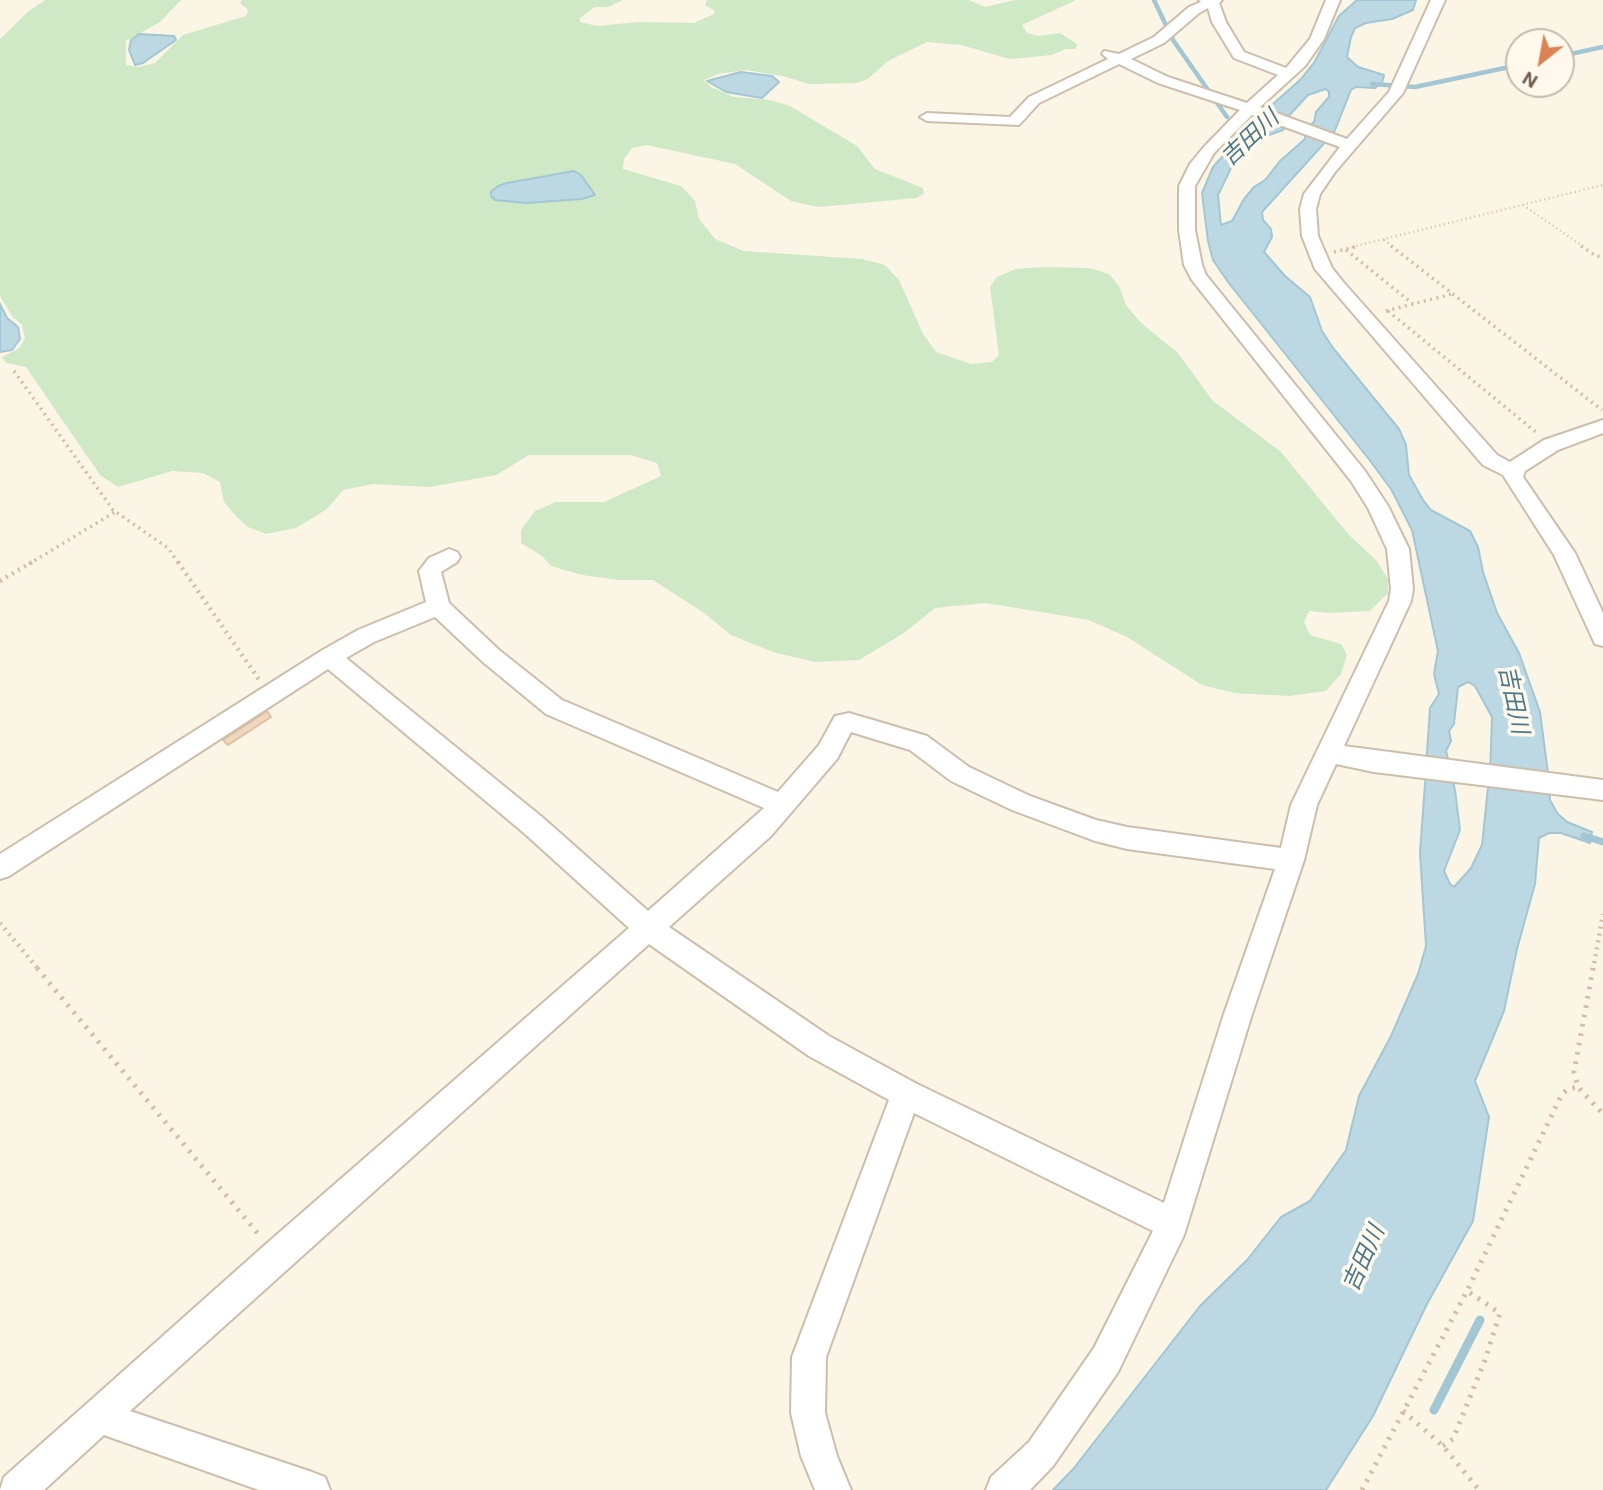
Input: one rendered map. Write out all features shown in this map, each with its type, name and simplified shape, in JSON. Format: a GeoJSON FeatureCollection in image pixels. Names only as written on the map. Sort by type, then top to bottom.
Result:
{"type":"FeatureCollection","features":[{"type":"Feature","properties":{"kind":"street"},"geometry":{"type":"LineString","coordinates":[[1003,1490],[1041,1454],[1106,1360],[1173,1224],[1238,1014],[1291,860],[1304,805],[1326,753],[1394,617],[1402,589],[1400,562],[1391,530],[1358,476],[1198,276],[1193,265],[1187,230],[1187,186],[1209,150],[1290,74],[1317,39],[1333,0]]}},
{"type":"Feature","properties":{"kind":"street"},"geometry":{"type":"LineString","coordinates":[[1438,0],[1396,93],[1345,144],[1312,194],[1308,223],[1316,253],[1324,269],[1490,460],[1513,472],[1516,481],[1564,554],[1603,638]]}},
{"type":"Feature","properties":{"kind":"street"},"geometry":{"type":"LineString","coordinates":[[928,117],[1010,124],[1018,120],[1034,100],[1113,56],[1169,31],[1194,10],[1211,1],[1219,22],[1239,55],[1290,74]]}},
{"type":"Feature","properties":{"kind":"street"},"geometry":{"type":"LineString","coordinates":[[1113,56],[1163,80],[1345,144]]}},
{"type":"Feature","properties":{"kind":"street"},"geometry":{"type":"LineString","coordinates":[[1513,472],[1551,445],[1603,426]]}},
{"type":"Feature","properties":{"kind":"street"},"geometry":{"type":"LineString","coordinates":[[437,608],[438,596],[430,571],[437,563],[449,557]]}},
{"type":"Feature","properties":{"kind":"street"},"geometry":{"type":"LineString","coordinates":[[0,868],[329,657],[366,636],[437,608],[444,610],[491,656],[554,707],[783,805]]}},
{"type":"Feature","properties":{"kind":"street"},"geometry":{"type":"LineString","coordinates":[[329,657],[533,825],[648,928],[819,1046],[906,1094],[1173,1224]]}},
{"type":"Feature","properties":{"kind":"street"},"geometry":{"type":"LineString","coordinates":[[17,1490],[276,1256],[728,859],[816,768],[844,723],[849,722],[918,743],[960,774],[1021,803],[1095,830],[1138,840],[1291,860]]}},
{"type":"Feature","properties":{"kind":"street"},"geometry":{"type":"LineString","coordinates":[[1326,753],[1412,767],[1603,790]]}},
{"type":"Feature","properties":{"kind":"street"},"geometry":{"type":"LineString","coordinates":[[833,1490],[819,1455],[808,1413],[809,1357],[906,1094]]}},
{"type":"Feature","properties":{"kind":"street"},"geometry":{"type":"LineString","coordinates":[[103,1412],[119,1425],[312,1490]]}},
{"type":"Feature","properties":{"kind":"path"},"geometry":{"type":"LineString","coordinates":[[1316,253],[1346,250],[1603,184]]}},
{"type":"Feature","properties":{"kind":"path"},"geometry":{"type":"LineString","coordinates":[[1522,205],[1597,256],[1603,257]]}},
{"type":"Feature","properties":{"kind":"path"},"geometry":{"type":"LineString","coordinates":[[1384,240],[1603,411]]}},
{"type":"Feature","properties":{"kind":"path"},"geometry":{"type":"LineString","coordinates":[[1346,250],[1414,304]]}},
{"type":"Feature","properties":{"kind":"path"},"geometry":{"type":"LineString","coordinates":[[1364,317],[1453,294]]}},
{"type":"Feature","properties":{"kind":"path"},"geometry":{"type":"LineString","coordinates":[[1388,311],[1551,445]]}},
{"type":"Feature","properties":{"kind":"path"},"geometry":{"type":"LineString","coordinates":[[14,371],[115,512],[168,548],[270,695]]}},
{"type":"Feature","properties":{"kind":"path"},"geometry":{"type":"LineString","coordinates":[[0,581],[115,512]]}},
{"type":"Feature","properties":{"kind":"path"},"geometry":{"type":"LineString","coordinates":[[1603,914],[1574,1072],[1578,1087],[1603,1114]]}},
{"type":"Feature","properties":{"kind":"path"},"geometry":{"type":"LineString","coordinates":[[0,923],[276,1256]]}},
{"type":"Feature","properties":{"kind":"path"},"geometry":{"type":"LineString","coordinates":[[1362,1490],[1467,1292],[1562,1094],[1568,1089],[1578,1087]]}},
{"type":"Feature","properties":{"kind":"path"},"geometry":{"type":"LineString","coordinates":[[1444,1446],[1453,1439],[1458,1428],[1486,1360],[1500,1313],[1467,1292]]}},
{"type":"Feature","properties":{"kind":"path"},"geometry":{"type":"LineString","coordinates":[[1403,1411],[1444,1446],[1479,1490]]}},
{"type":"Feature","properties":{"kind":"green space"},"geometry":{"type":"Polygon","coordinates":[[[45,0],[181,0],[160,22],[126,41],[126,65],[138,67],[155,63],[183,35],[246,16],[248,10],[240,3],[242,0],[623,0],[608,7],[595,7],[580,18],[580,22],[597,26],[638,22],[694,23],[714,14],[715,11],[705,5],[707,0],[969,0],[985,7],[1015,0],[1076,0],[1022,25],[1027,33],[1038,36],[1060,33],[1077,44],[1076,49],[1066,49],[1052,55],[1010,59],[961,45],[927,42],[888,61],[868,79],[856,83],[809,84],[783,76],[746,70],[718,74],[704,80],[711,87],[734,97],[770,100],[790,106],[857,146],[875,169],[923,188],[924,194],[916,198],[819,207],[791,201],[735,164],[647,145],[632,148],[624,159],[623,169],[681,186],[695,201],[699,219],[715,239],[744,251],[862,259],[885,265],[899,280],[923,334],[936,352],[971,364],[992,362],[999,355],[990,287],[997,277],[1016,269],[1042,267],[1090,268],[1109,274],[1119,286],[1126,305],[1141,323],[1178,353],[1213,401],[1281,452],[1349,535],[1376,560],[1388,579],[1388,593],[1370,611],[1309,611],[1304,622],[1310,635],[1341,644],[1347,655],[1341,674],[1326,691],[1289,696],[1234,693],[1202,685],[1127,637],[1089,620],[986,603],[935,608],[904,633],[859,660],[815,662],[773,652],[731,635],[704,613],[653,580],[620,580],[582,575],[551,566],[542,556],[521,543],[521,530],[535,511],[556,502],[604,502],[661,476],[657,463],[630,455],[529,455],[496,475],[430,487],[373,484],[343,490],[327,509],[296,528],[266,534],[248,527],[236,516],[224,502],[220,482],[203,473],[172,471],[118,487],[100,475],[26,367],[6,363],[2,357],[18,349],[25,339],[22,325],[12,316],[0,296],[0,39],[29,11],[45,0]]]}},
{"type":"Feature","properties":{"kind":"water"},"geometry":{"type":"Polygon","coordinates":[[[1357,0],[1416,0],[1413,10],[1392,19],[1366,23],[1355,28],[1351,37],[1347,57],[1358,67],[1384,75],[1382,83],[1375,88],[1356,87],[1351,90],[1333,135],[1306,129],[1314,122],[1316,112],[1329,97],[1326,89],[1308,95],[1284,121],[1263,113],[1301,79],[1314,63],[1339,16],[1357,0]]]}},
{"type":"Feature","properties":{"kind":"water"},"geometry":{"type":"Polygon","coordinates":[[[139,34],[174,36],[176,40],[143,63],[135,65],[129,50],[131,40],[139,34]]]}},
{"type":"Feature","properties":{"kind":"water"},"geometry":{"type":"Polygon","coordinates":[[[741,72],[772,76],[779,82],[762,98],[726,92],[707,81],[741,72]]]}},
{"type":"Feature","properties":{"kind":"water","name":"吉田川"},"geometry":{"type":"Polygon","coordinates":[[[1261,115],[1286,127],[1253,141],[1233,164],[1218,195],[1221,225],[1232,221],[1254,187],[1265,180],[1280,161],[1305,139],[1305,130],[1328,139],[1262,212],[1272,237],[1264,252],[1285,276],[1310,297],[1322,331],[1333,348],[1399,429],[1406,445],[1409,475],[1423,500],[1431,510],[1470,531],[1478,547],[1483,572],[1497,613],[1519,653],[1540,712],[1549,781],[1490,775],[1492,717],[1475,686],[1468,682],[1458,687],[1454,724],[1449,731],[1451,741],[1446,751],[1451,770],[1426,767],[1430,708],[1439,694],[1434,674],[1438,651],[1412,530],[1391,489],[1368,458],[1228,282],[1213,260],[1208,241],[1202,193],[1213,167],[1244,132],[1241,129],[1244,126],[1248,128],[1261,115]]]}},
{"type":"Feature","properties":{"kind":"water"},"geometry":{"type":"Polygon","coordinates":[[[574,171],[581,175],[595,195],[582,199],[526,203],[495,200],[491,196],[491,192],[498,186],[507,183],[574,171]]]}},
{"type":"Feature","properties":{"kind":"water"},"geometry":{"type":"Polygon","coordinates":[[[0,304],[7,318],[18,327],[20,339],[12,350],[0,352],[0,304]]]}},
{"type":"Feature","properties":{"kind":"water","name":"吉田川"},"geometry":{"type":"Polygon","coordinates":[[[1426,770],[1451,773],[1460,830],[1444,871],[1454,887],[1471,868],[1482,845],[1489,778],[1549,786],[1550,800],[1557,813],[1567,822],[1592,832],[1590,843],[1561,833],[1549,833],[1539,838],[1535,884],[1504,1011],[1475,1081],[1489,1117],[1473,1221],[1427,1304],[1373,1416],[1326,1490],[1053,1490],[1074,1468],[1200,1306],[1247,1260],[1281,1217],[1310,1201],[1346,1150],[1359,1096],[1391,1036],[1418,974],[1426,946],[1420,853],[1426,770]]]}},
{"type":"Feature","properties":{"kind":"building"},"geometry":{"type":"Polygon","coordinates":[[[267,711],[271,717],[228,745],[223,740],[267,711]]]}},
{"type":"Feature","properties":{"kind":"waterway"},"geometry":{"type":"LineString","coordinates":[[1154,0],[1173,40],[1227,117]]}},
{"type":"Feature","properties":{"kind":"waterway"},"geometry":{"type":"LineString","coordinates":[[1575,53],[1603,47]]}},
{"type":"Feature","properties":{"kind":"waterway"},"geometry":{"type":"LineString","coordinates":[[1372,84],[1415,87],[1505,68]]}},
{"type":"Feature","properties":{"kind":"waterway"},"geometry":{"type":"LineString","coordinates":[[1584,836],[1603,842]]}},
{"type":"Feature","properties":{"kind":"waterway"},"geometry":{"type":"LineString","coordinates":[[1434,1410],[1480,1320]]}}]}
